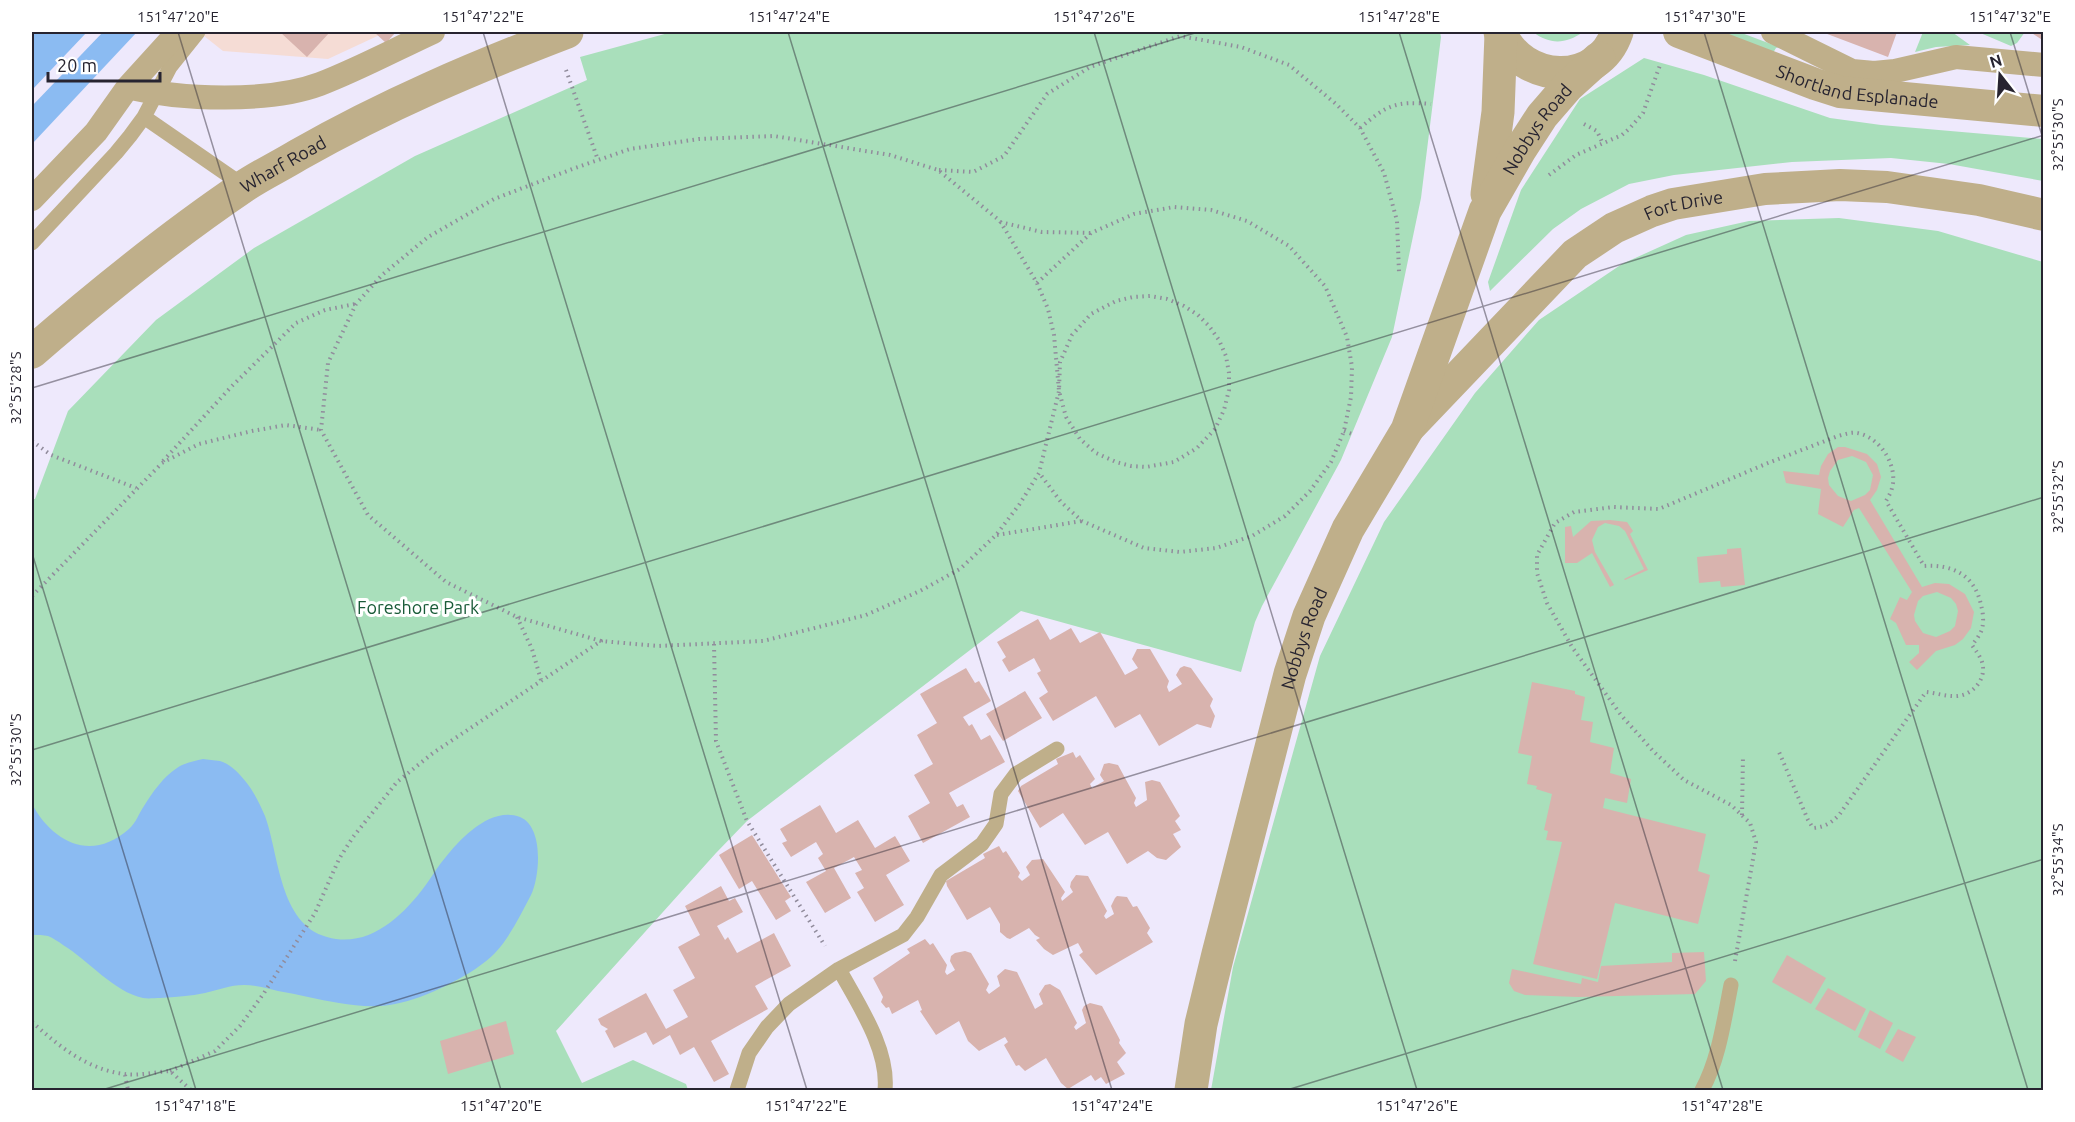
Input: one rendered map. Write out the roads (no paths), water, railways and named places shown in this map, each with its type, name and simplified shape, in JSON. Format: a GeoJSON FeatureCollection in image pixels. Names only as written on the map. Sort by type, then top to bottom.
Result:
{"type":"FeatureCollection","features":[{"type":"Feature","properties":{"kind":"street"},"geometry":{"type":"LineString","coordinates":[[32,200],[96,132],[128,87],[178,32]]}},
{"type":"Feature","properties":{"kind":"street"},"geometry":{"type":"LineString","coordinates":[[128,87],[155,94],[241,98],[274,94],[318,84],[434,32]]}},
{"type":"Feature","properties":{"kind":"street","name":"Nobbys Road"},"geometry":{"type":"LineString","coordinates":[[1191,1090],[1201,1024],[1212,978],[1290,674],[1309,616],[1348,529],[1407,430],[1485,211],[1542,116],[1568,86],[1612,44],[1617,32]]}},
{"type":"Feature","properties":{"kind":"street","name":"Shortland Esplanade"},"geometry":{"type":"LineString","coordinates":[[1679,32],[1840,92],[2043,111]]}},
{"type":"Feature","properties":{"kind":"street"},"geometry":{"type":"LineString","coordinates":[[1773,32],[1852,71],[1875,73],[1895,71],[1956,57],[2043,65]]}},
{"type":"Feature","properties":{"kind":"street"},"geometry":{"type":"LineString","coordinates":[[1501,33],[1506,43],[1520,59],[1546,72],[1574,71],[1599,58]]}},
{"type":"Feature","properties":{"kind":"street","name":"Nobbys Road"},"geometry":{"type":"LineString","coordinates":[[1485,211],[1498,112],[1501,33]]}},
{"type":"Feature","properties":{"kind":"street","name":"Wharf Road"},"geometry":{"type":"LineString","coordinates":[[32,352],[138,264],[244,186],[333,135],[420,91],[560,34]]}},
{"type":"Feature","properties":{"kind":"street","name":"Fort Drive"},"geometry":{"type":"LineString","coordinates":[[1407,430],[1575,254],[1614,228],[1652,211],[1673,204],[1765,189],[1840,185],[1887,187],[1969,199],[2043,215]]}},
{"type":"Feature","properties":{"kind":"lane"},"geometry":{"type":"LineString","coordinates":[[32,243],[116,153],[144,117],[160,82],[179,53],[198,32]]}},
{"type":"Feature","properties":{"kind":"lane"},"geometry":{"type":"LineString","coordinates":[[144,117],[244,186]]}},
{"type":"Feature","properties":{"kind":"lane"},"geometry":{"type":"LineString","coordinates":[[737,1090],[749,1053],[767,1027],[789,1004],[839,969],[903,934],[917,917],[941,875],[982,844],[996,824],[1001,794],[1016,774],[1057,750]]}},
{"type":"Feature","properties":{"kind":"lane"},"geometry":{"type":"LineString","coordinates":[[839,969],[873,1033],[886,1077],[885,1090]]}},
{"type":"Feature","properties":{"kind":"lane"},"geometry":{"type":"LineString","coordinates":[[1702,1090],[1710,1072],[1723,1025],[1731,985]]}},
{"type":"Feature","properties":{"kind":"water"},"geometry":{"type":"Polygon","coordinates":[[[32,32],[137,32],[32,144],[32,32]]]}},
{"type":"Feature","properties":{"kind":"water"},"geometry":{"type":"Polygon","coordinates":[[[203,759],[227,764],[249,786],[265,816],[283,886],[290,903],[299,918],[311,930],[327,937],[342,940],[356,938],[383,928],[416,898],[442,861],[468,833],[498,816],[520,817],[528,822],[533,831],[538,865],[531,895],[506,940],[486,961],[462,977],[420,997],[381,1006],[339,1003],[248,985],[189,996],[143,998],[132,995],[112,983],[54,939],[32,935],[32,804],[41,818],[62,838],[74,844],[88,846],[101,844],[115,839],[131,827],[155,790],[172,771],[186,763],[203,759]]]}},
{"type":"Feature","properties":{"kind":"park label","name":"Foreshore Park"},"geometry":{"type":"Point","coordinates":[418,607]}}]}
